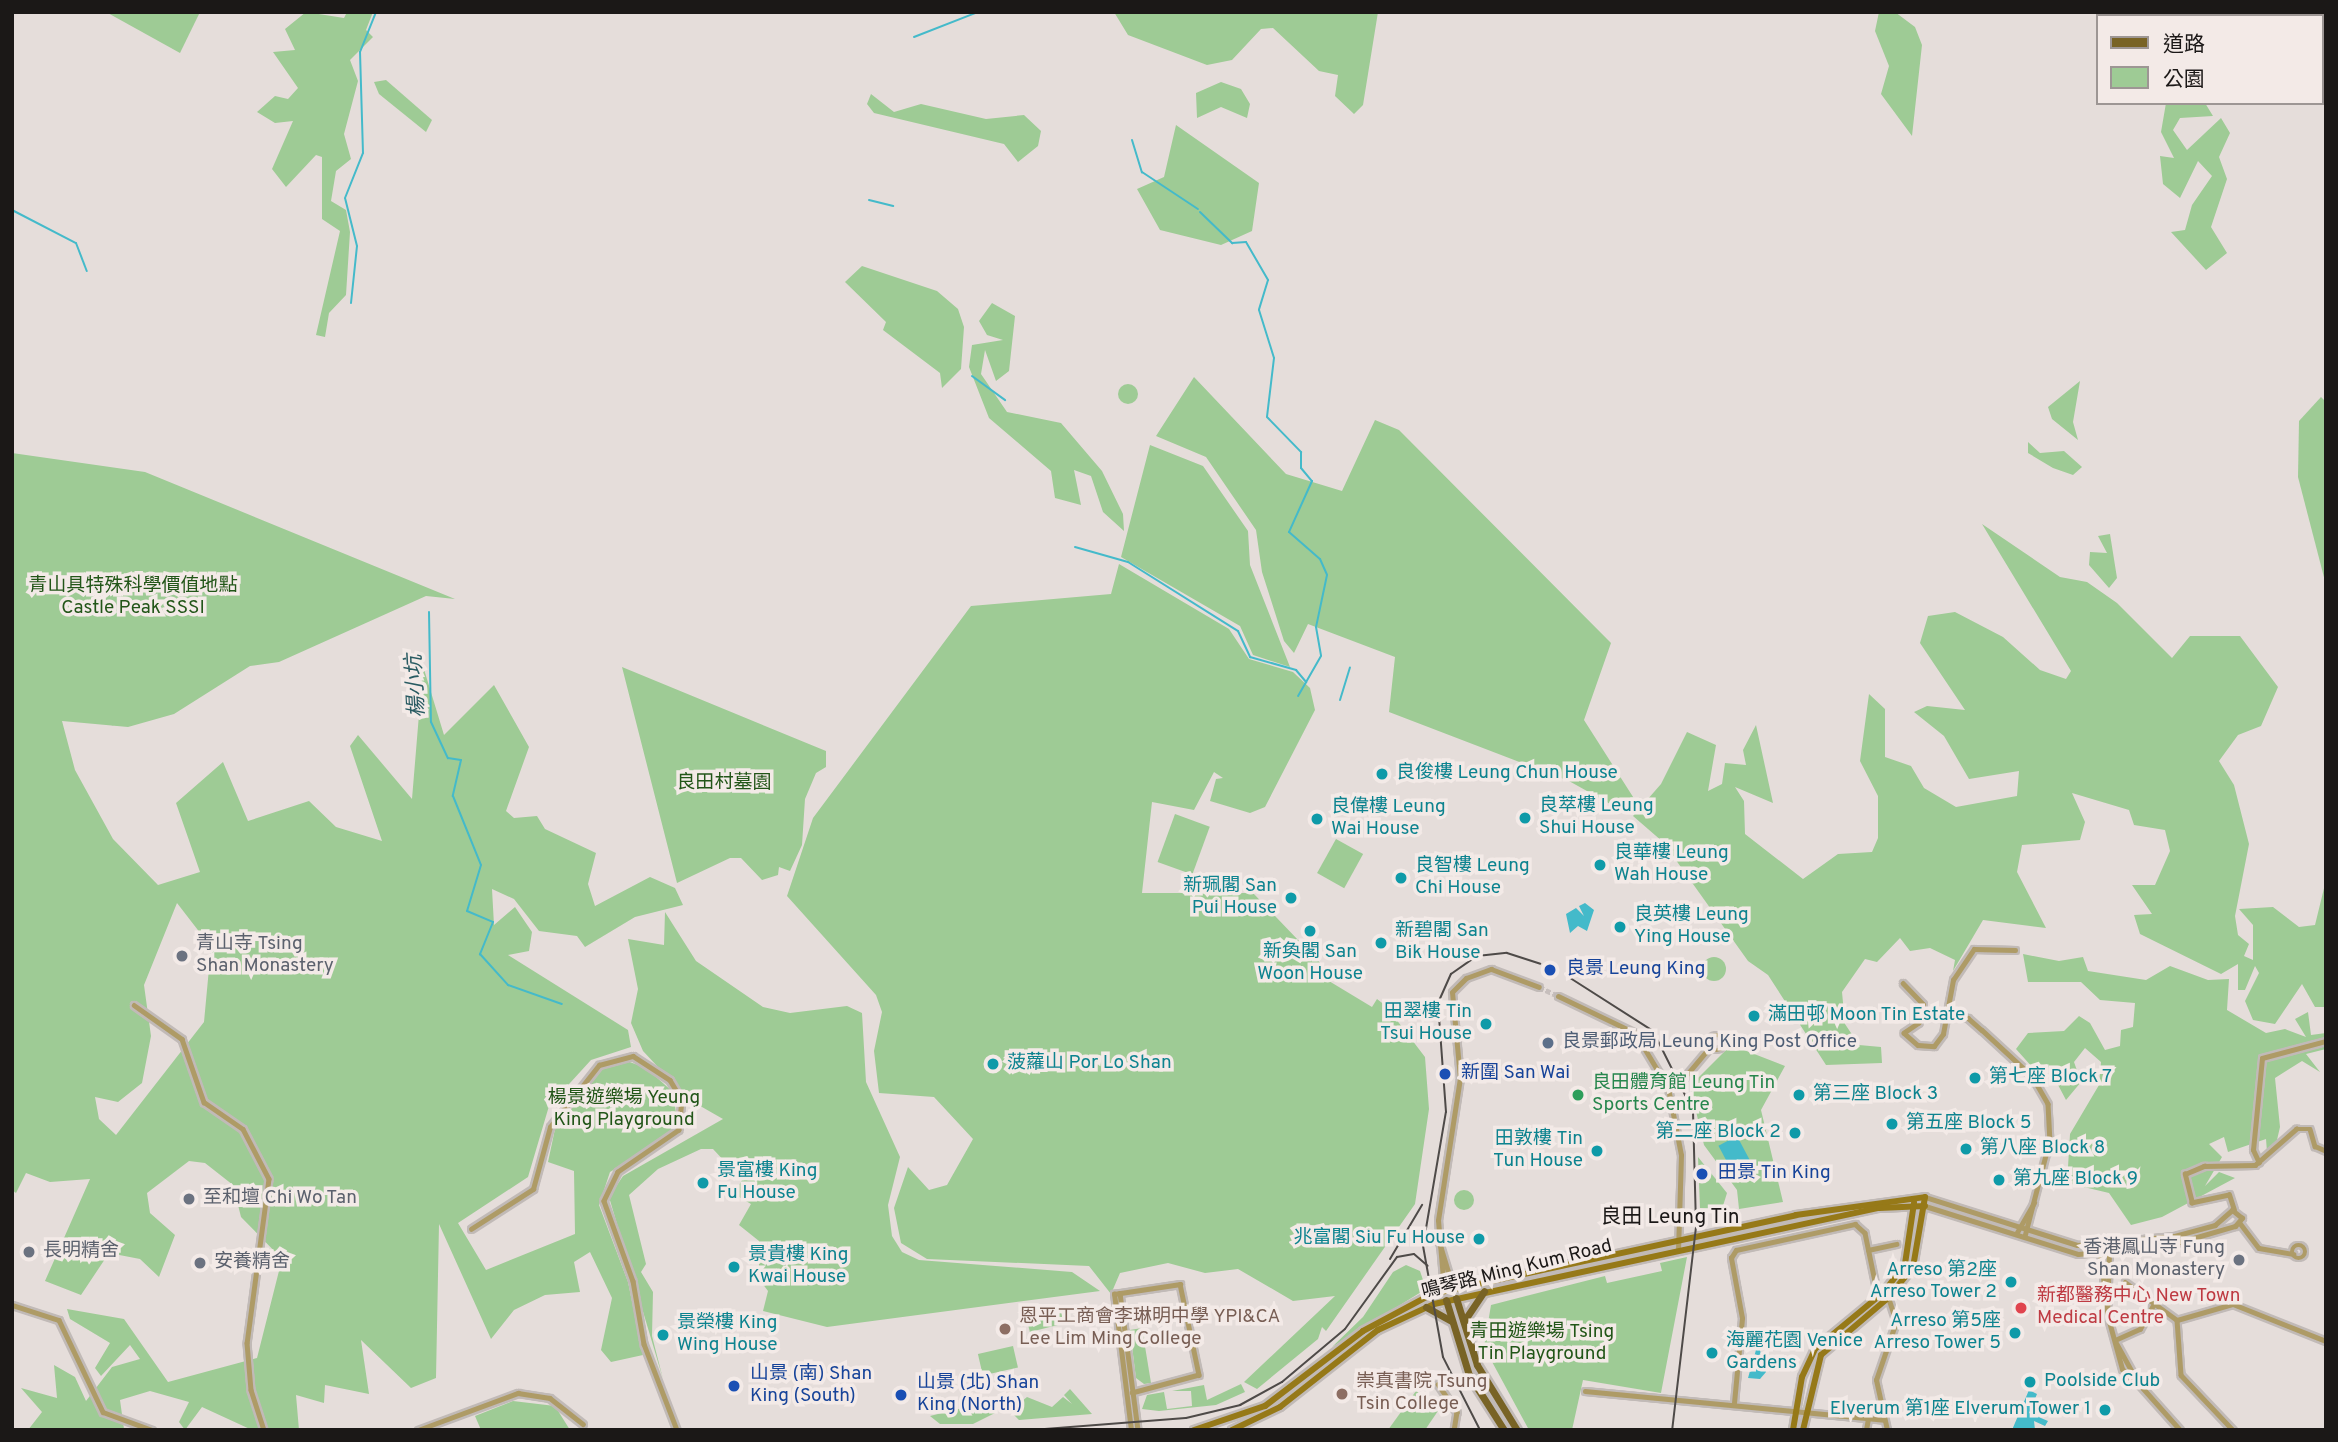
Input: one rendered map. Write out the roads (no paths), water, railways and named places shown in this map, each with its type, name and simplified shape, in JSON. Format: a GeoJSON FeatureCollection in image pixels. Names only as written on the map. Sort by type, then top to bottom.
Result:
{"type":"FeatureCollection","features":[{"type":"Feature","properties":{"kind":"main road"},"geometry":{"type":"LineString","coordinates":[[1793,1430],[1796,1410],[1815,1349],[1878,1296],[1908,1256],[1913,1197]]}},
{"type":"Feature","properties":{"kind":"main road","name":"鳴琴路 Ming Kum Road"},"geometry":{"type":"LineString","coordinates":[[1194,1430],[1265,1406],[1363,1331],[1444,1290],[1679,1239],[1925,1197]]}},
{"type":"Feature","properties":{"kind":"main road"},"geometry":{"type":"LineString","coordinates":[[1803,1430],[1812,1374],[1826,1349],[1888,1298],[1915,1262],[1925,1197]]}},
{"type":"Feature","properties":{"kind":"main road","name":"鳴琴路 Ming Kum Road"},"geometry":{"type":"LineString","coordinates":[[1231,1430],[1280,1407],[1367,1338],[1426,1307],[1446,1300],[1879,1208],[1925,1206]]}},
{"type":"Feature","properties":{"kind":"main road"},"geometry":{"type":"LineString","coordinates":[[1453,1288],[1482,1375],[1517,1430]]}},
{"type":"Feature","properties":{"kind":"main road"},"geometry":{"type":"LineString","coordinates":[[1444,1290],[1451,1322],[1469,1375],[1504,1430]]}},
{"type":"Feature","properties":{"kind":"main road"},"geometry":{"type":"LineString","coordinates":[[1464,1323],[1468,1306],[1484,1291]]}},
{"type":"Feature","properties":{"kind":"main road"},"geometry":{"type":"LineString","coordinates":[[1426,1307],[1451,1322]]}},
{"type":"Feature","properties":{"kind":"street"},"geometry":{"type":"LineString","coordinates":[[1903,983],[1923,1004],[1919,1023],[1904,1033],[1912,1041],[1934,1046],[1947,1015],[1953,980],[1974,949],[2015,950]]}},
{"type":"Feature","properties":{"kind":"street"},"geometry":{"type":"LineString","coordinates":[[1444,1290],[1438,1239],[1460,1089],[1452,992],[1466,978],[1490,969],[1539,987]]}},
{"type":"Feature","properties":{"kind":"street"},"geometry":{"type":"LineString","coordinates":[[1558,996],[1630,1029],[1654,1059],[1679,1123],[1678,1250]]}},
{"type":"Feature","properties":{"kind":"street"},"geometry":{"type":"LineString","coordinates":[[134,1005],[182,1040],[204,1102],[243,1129],[269,1179],[247,1341],[251,1390],[264,1430]]}},
{"type":"Feature","properties":{"kind":"street"},"geometry":{"type":"LineString","coordinates":[[1947,1015],[1968,1018],[2023,1065],[2051,1118],[2036,1200],[2025,1237]]}},
{"type":"Feature","properties":{"kind":"street"},"geometry":{"type":"LineString","coordinates":[[2259,1163],[2253,1150],[2262,1058],[2326,1041]]}},
{"type":"Feature","properties":{"kind":"street"},"geometry":{"type":"LineString","coordinates":[[1684,1078],[1710,1047]]}},
{"type":"Feature","properties":{"kind":"street"},"geometry":{"type":"LineString","coordinates":[[471,1229],[533,1189],[554,1120],[599,1065],[620,1056],[637,1058],[675,1086],[684,1110],[679,1130],[615,1174],[604,1201],[633,1281],[644,1343],[677,1430]]}},
{"type":"Feature","properties":{"kind":"street"},"geometry":{"type":"LineString","coordinates":[[2293,1254],[2259,1248],[2240,1223],[2229,1195],[2192,1203],[2185,1174],[2204,1166],[2259,1163],[2296,1129],[2310,1129],[2315,1146],[2326,1151]]}},
{"type":"Feature","properties":{"kind":"street"},"geometry":{"type":"LineString","coordinates":[[1925,1197],[2028,1230],[2099,1245],[2196,1230],[2234,1210]]}},
{"type":"Feature","properties":{"kind":"street"},"geometry":{"type":"LineString","coordinates":[[2016,1234],[2036,1200]]}},
{"type":"Feature","properties":{"kind":"street"},"geometry":{"type":"LineString","coordinates":[[1925,1206],[2068,1252],[2109,1253],[2169,1245],[2240,1223]]}},
{"type":"Feature","properties":{"kind":"street"},"geometry":{"type":"LineString","coordinates":[[2225,1214],[2230,1226]]}},
{"type":"Feature","properties":{"kind":"street"},"geometry":{"type":"LineString","coordinates":[[1734,1403],[1742,1318],[1731,1258],[1736,1250],[1855,1224],[1868,1250],[1878,1296]]}},
{"type":"Feature","properties":{"kind":"street"},"geometry":{"type":"LineString","coordinates":[[1438,1239],[1453,1288]]}},
{"type":"Feature","properties":{"kind":"street"},"geometry":{"type":"LineString","coordinates":[[1868,1250],[1896,1244]]}},
{"type":"Feature","properties":{"kind":"street"},"geometry":{"type":"LineString","coordinates":[[2099,1245],[2107,1310],[2122,1369],[2180,1430]]}},
{"type":"Feature","properties":{"kind":"street"},"geometry":{"type":"LineString","coordinates":[[2107,1310],[2109,1245]]}},
{"type":"Feature","properties":{"kind":"street"},"geometry":{"type":"LineString","coordinates":[[2125,1282],[2152,1307],[2178,1320],[2233,1304],[2326,1341]]}},
{"type":"Feature","properties":{"kind":"street"},"geometry":{"type":"LineString","coordinates":[[1117,1294],[1182,1286],[1199,1370],[1194,1381],[1132,1393]]}},
{"type":"Feature","properties":{"kind":"street"},"geometry":{"type":"LineString","coordinates":[[1117,1294],[1139,1430]]}},
{"type":"Feature","properties":{"kind":"street"},"geometry":{"type":"LineString","coordinates":[[1117,1294],[1131,1430]]}},
{"type":"Feature","properties":{"kind":"street"},"geometry":{"type":"LineString","coordinates":[[1887,1430],[1876,1380],[1895,1324],[1888,1298]]}},
{"type":"Feature","properties":{"kind":"street"},"geometry":{"type":"LineString","coordinates":[[12,1305],[59,1320],[103,1412],[152,1430]]}},
{"type":"Feature","properties":{"kind":"street"},"geometry":{"type":"LineString","coordinates":[[2116,1342],[2140,1329],[2152,1307]]}},
{"type":"Feature","properties":{"kind":"street"},"geometry":{"type":"LineString","coordinates":[[2178,1320],[2181,1375],[2233,1430]]}},
{"type":"Feature","properties":{"kind":"street"},"geometry":{"type":"LineString","coordinates":[[1438,1384],[1457,1412],[1454,1430]]}},
{"type":"Feature","properties":{"kind":"street"},"geometry":{"type":"LineString","coordinates":[[1585,1391],[1734,1403],[1884,1420]]}},
{"type":"Feature","properties":{"kind":"street"},"geometry":{"type":"LineString","coordinates":[[418,1430],[518,1393],[550,1398],[583,1424]]}},
{"type":"Feature","properties":{"kind":"street"},"geometry":{"type":"LineString","coordinates":[[1866,1430],[1868,1419]]}},
{"type":"Feature","properties":{"kind":"water"},"geometry":{"type":"Polygon","coordinates":[[[1585,903],[1594,910],[1587,931],[1578,926],[1570,933],[1566,914],[1576,908],[1584,916],[1579,906],[1585,903]]]}},
{"type":"Feature","properties":{"kind":"water"},"geometry":{"type":"Polygon","coordinates":[[[1737,1136],[1756,1172],[1738,1182],[1718,1146],[1737,1136]]]}},
{"type":"Feature","properties":{"kind":"water"},"geometry":{"type":"Polygon","coordinates":[[[1758,1343],[1766,1372],[1760,1379],[1748,1378],[1758,1343]]]}},
{"type":"Feature","properties":{"kind":"water"},"geometry":{"type":"Polygon","coordinates":[[[2029,1390],[2037,1394],[2029,1413],[2048,1421],[2045,1426],[2034,1421],[2035,1430],[2012,1430],[2029,1390]]]}},
{"type":"Feature","properties":{"kind":"waterway"},"geometry":{"type":"LineString","coordinates":[[351,303],[357,246],[345,198],[363,153],[360,52],[376,12]]}},
{"type":"Feature","properties":{"kind":"waterway"},"geometry":{"type":"LineString","coordinates":[[914,37],[978,12]]}},
{"type":"Feature","properties":{"kind":"waterway"},"geometry":{"type":"LineString","coordinates":[[1132,140],[1142,172],[1198,209]]}},
{"type":"Feature","properties":{"kind":"waterway"},"geometry":{"type":"LineString","coordinates":[[869,200],[893,206]]}},
{"type":"Feature","properties":{"kind":"waterway"},"geometry":{"type":"LineString","coordinates":[[12,210],[76,243],[87,271]]}},
{"type":"Feature","properties":{"kind":"waterway"},"geometry":{"type":"LineString","coordinates":[[1200,212],[1232,243],[1246,242],[1268,280],[1259,310],[1274,358],[1267,417],[1301,452],[1301,468],[1312,481],[1289,532],[1320,559],[1327,575],[1316,627],[1321,656],[1298,696]]}},
{"type":"Feature","properties":{"kind":"waterway"},"geometry":{"type":"LineString","coordinates":[[972,376],[1005,400]]}},
{"type":"Feature","properties":{"kind":"waterway"},"geometry":{"type":"LineString","coordinates":[[1075,547],[1128,562],[1238,631],[1250,657],[1296,670],[1306,682]]}},
{"type":"Feature","properties":{"kind":"waterway","name":"楊小坑"},"geometry":{"type":"LineString","coordinates":[[429,612],[431,722],[448,758],[461,760],[453,796],[481,865],[467,911],[493,922],[480,954],[508,985],[562,1004]]}},
{"type":"Feature","properties":{"kind":"waterway"},"geometry":{"type":"LineString","coordinates":[[1340,700],[1350,667]]}},
{"type":"Feature","properties":{"kind":"tunnel"},"geometry":{"type":"LineString","coordinates":[[1539,987],[1558,996]]}},
{"type":"Feature","properties":{"kind":"tram line"},"geometry":{"type":"LineString","coordinates":[[1480,1430],[1443,1357],[1423,1246],[1446,1112],[1438,1003],[1451,974],[1477,956],[1507,953],[1540,964]]}},
{"type":"Feature","properties":{"kind":"tram line"},"geometry":{"type":"LineString","coordinates":[[1567,976],[1653,1031],[1693,1111],[1696,1227],[1672,1430]]}},
{"type":"Feature","properties":{"kind":"tram line"},"geometry":{"type":"LineString","coordinates":[[1390,1259],[1422,1205]]}},
{"type":"Feature","properties":{"kind":"tram line"},"geometry":{"type":"LineString","coordinates":[[1032,1430],[1186,1418],[1240,1405],[1282,1382],[1345,1329],[1397,1257],[1414,1254],[1428,1266]]}},
{"type":"Feature","properties":{"kind":"place","name":"良俊樓 Leung Chun House"},"geometry":{"type":"Point","coordinates":[1382,774]}},
{"type":"Feature","properties":{"kind":"place","name":"良萃樓 Leung Shui House"},"geometry":{"type":"Point","coordinates":[1525,818]}},
{"type":"Feature","properties":{"kind":"place","name":"良偉樓 Leung Wai House"},"geometry":{"type":"Point","coordinates":[1317,819]}},
{"type":"Feature","properties":{"kind":"place","name":"良華樓 Leung Wah House"},"geometry":{"type":"Point","coordinates":[1600,865]}},
{"type":"Feature","properties":{"kind":"place","name":"良智樓 Leung Chi House"},"geometry":{"type":"Point","coordinates":[1401,878]}},
{"type":"Feature","properties":{"kind":"place","name":"新珮閣 San Pui House"},"geometry":{"type":"Point","coordinates":[1291,898]}},
{"type":"Feature","properties":{"kind":"place","name":"良英樓 Leung Ying House"},"geometry":{"type":"Point","coordinates":[1620,927]}},
{"type":"Feature","properties":{"kind":"place","name":"新奐閣 San Woon House"},"geometry":{"type":"Point","coordinates":[1310,931]}},
{"type":"Feature","properties":{"kind":"place","name":"新碧閣 San Bik House"},"geometry":{"type":"Point","coordinates":[1381,943]}},
{"type":"Feature","properties":{"kind":"place","name":"青山寺 Tsing Shan Monastery"},"geometry":{"type":"Point","coordinates":[182,956]}},
{"type":"Feature","properties":{"kind":"place","name":"良景 Leung King"},"geometry":{"type":"Point","coordinates":[1550,970]}},
{"type":"Feature","properties":{"kind":"place","name":"滿田邨 Moon Tin Estate"},"geometry":{"type":"Point","coordinates":[1754,1016]}},
{"type":"Feature","properties":{"kind":"place","name":"田翠樓 Tin Tsui House"},"geometry":{"type":"Point","coordinates":[1486,1024]}},
{"type":"Feature","properties":{"kind":"place","name":"良景郵政局 Leung King Post Office"},"geometry":{"type":"Point","coordinates":[1548,1043]}},
{"type":"Feature","properties":{"kind":"place","name":"菠蘿山 Por Lo Shan"},"geometry":{"type":"Point","coordinates":[993,1064]}},
{"type":"Feature","properties":{"kind":"place","name":"新圍 San Wai"},"geometry":{"type":"Point","coordinates":[1445,1074]}},
{"type":"Feature","properties":{"kind":"place","name":"第七座 Block 7"},"geometry":{"type":"Point","coordinates":[1975,1078]}},
{"type":"Feature","properties":{"kind":"place","name":"良田體育館 Leung Tin Sports Centre"},"geometry":{"type":"Point","coordinates":[1578,1095]}},
{"type":"Feature","properties":{"kind":"place","name":"第三座 Block 3"},"geometry":{"type":"Point","coordinates":[1799,1095]}},
{"type":"Feature","properties":{"kind":"place","name":"第五座 Block 5"},"geometry":{"type":"Point","coordinates":[1892,1124]}},
{"type":"Feature","properties":{"kind":"place","name":"第二座 Block 2"},"geometry":{"type":"Point","coordinates":[1795,1133]}},
{"type":"Feature","properties":{"kind":"place","name":"第八座 Block 8"},"geometry":{"type":"Point","coordinates":[1966,1149]}},
{"type":"Feature","properties":{"kind":"place","name":"田敦樓 Tin Tun House"},"geometry":{"type":"Point","coordinates":[1597,1151]}},
{"type":"Feature","properties":{"kind":"place","name":"田景 Tin King"},"geometry":{"type":"Point","coordinates":[1702,1174]}},
{"type":"Feature","properties":{"kind":"place","name":"第九座 Block 9"},"geometry":{"type":"Point","coordinates":[1999,1180]}},
{"type":"Feature","properties":{"kind":"place","name":"景富樓 King Fu House"},"geometry":{"type":"Point","coordinates":[703,1183]}},
{"type":"Feature","properties":{"kind":"place","name":"至和壇 Chi Wo Tan"},"geometry":{"type":"Point","coordinates":[189,1199]}},
{"type":"Feature","properties":{"kind":"place","name":"兆富閣 Siu Fu House"},"geometry":{"type":"Point","coordinates":[1479,1239]}},
{"type":"Feature","properties":{"kind":"place","name":"長明精舍"},"geometry":{"type":"Point","coordinates":[29,1252]}},
{"type":"Feature","properties":{"kind":"place","name":"香港鳳山寺 Fung Shan Monastery"},"geometry":{"type":"Point","coordinates":[2239,1260]}},
{"type":"Feature","properties":{"kind":"place","name":"安養精舍"},"geometry":{"type":"Point","coordinates":[200,1263]}},
{"type":"Feature","properties":{"kind":"place","name":"景貴樓 King Kwai House"},"geometry":{"type":"Point","coordinates":[734,1267]}},
{"type":"Feature","properties":{"kind":"place","name":"Arreso 第2座 Arreso Tower 2"},"geometry":{"type":"Point","coordinates":[2011,1282]}},
{"type":"Feature","properties":{"kind":"place","name":"新都醫務中心 New Town Medical Centre"},"geometry":{"type":"Point","coordinates":[2021,1308]}},
{"type":"Feature","properties":{"kind":"place","name":"恩平工商會李琳明中學 YPI&CA Lee Lim Ming College"},"geometry":{"type":"Point","coordinates":[1005,1329]}},
{"type":"Feature","properties":{"kind":"place","name":"Arreso 第5座 Arreso Tower 5"},"geometry":{"type":"Point","coordinates":[2015,1333]}},
{"type":"Feature","properties":{"kind":"place","name":"景榮樓 King Wing House"},"geometry":{"type":"Point","coordinates":[663,1335]}},
{"type":"Feature","properties":{"kind":"place","name":"海麗花園 Venice Gardens"},"geometry":{"type":"Point","coordinates":[1712,1353]}},
{"type":"Feature","properties":{"kind":"place","name":"Poolside Club"},"geometry":{"type":"Point","coordinates":[2030,1382]}},
{"type":"Feature","properties":{"kind":"place","name":"山景 (南) Shan King (South)"},"geometry":{"type":"Point","coordinates":[734,1386]}},
{"type":"Feature","properties":{"kind":"place","name":"崇真書院 Tsung Tsin College"},"geometry":{"type":"Point","coordinates":[1342,1394]}},
{"type":"Feature","properties":{"kind":"place","name":"山景 (北) Shan King (North)"},"geometry":{"type":"Point","coordinates":[901,1395]}},
{"type":"Feature","properties":{"kind":"place","name":"Elverum 第1座 Elverum Tower 1"},"geometry":{"type":"Point","coordinates":[2105,1410]}},
{"type":"Feature","properties":{"kind":"district","name":"良田 Leung Tin"},"geometry":{"type":"Point","coordinates":[1670,1218]}},
{"type":"Feature","properties":{"kind":"park label","name":"青山具特殊科學價值地點 Castle Peak SSSI"},"geometry":{"type":"Point","coordinates":[133,598]}},
{"type":"Feature","properties":{"kind":"park label","name":"良田村墓園"},"geometry":{"type":"Point","coordinates":[724,784]}},
{"type":"Feature","properties":{"kind":"park label","name":"楊景遊樂場 Yeung King Playground"},"geometry":{"type":"Point","coordinates":[624,1110]}},
{"type":"Feature","properties":{"kind":"park label","name":"青田遊樂場 Tsing Tin Playground"},"geometry":{"type":"Point","coordinates":[1542,1344]}}]}
